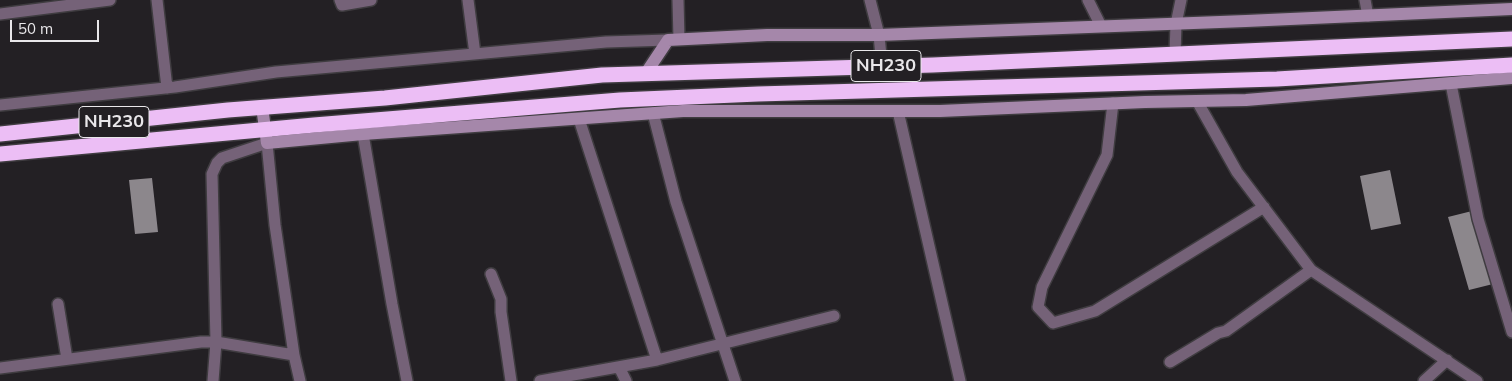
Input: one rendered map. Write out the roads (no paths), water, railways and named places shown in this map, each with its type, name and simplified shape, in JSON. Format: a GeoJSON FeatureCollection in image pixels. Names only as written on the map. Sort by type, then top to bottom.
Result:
{"type":"FeatureCollection","features":[{"type":"Feature","properties":{"kind":"highway","name":"NH230"},"geometry":{"type":"LineString","coordinates":[[0,134],[228,110],[385,98],[602,75],[882,67],[1512,39]]}},
{"type":"Feature","properties":{"kind":"highway","name":"NH230"},"geometry":{"type":"LineString","coordinates":[[0,154],[228,133],[266,136],[610,101],[1277,79],[1512,65]]}},
{"type":"Feature","properties":{"kind":"street"},"geometry":{"type":"LineString","coordinates":[[0,14],[39,4],[110,0]]}},
{"type":"Feature","properties":{"kind":"street"},"geometry":{"type":"LineString","coordinates":[[158,0],[167,88]]}},
{"type":"Feature","properties":{"kind":"street"},"geometry":{"type":"LineString","coordinates":[[340,0],[342,5],[371,0]]}},
{"type":"Feature","properties":{"kind":"street"},"geometry":{"type":"LineString","coordinates":[[468,0],[475,54]]}},
{"type":"Feature","properties":{"kind":"street"},"geometry":{"type":"LineString","coordinates":[[646,73],[674,39],[678,0]]}},
{"type":"Feature","properties":{"kind":"street"},"geometry":{"type":"LineString","coordinates":[[870,0],[878,35],[882,67]]}},
{"type":"Feature","properties":{"kind":"street"},"geometry":{"type":"LineString","coordinates":[[1088,0],[1101,26]]}},
{"type":"Feature","properties":{"kind":"street"},"geometry":{"type":"LineString","coordinates":[[1175,54],[1176,24],[1182,0]]}},
{"type":"Feature","properties":{"kind":"street"},"geometry":{"type":"LineString","coordinates":[[1365,0],[1368,16]]}},
{"type":"Feature","properties":{"kind":"street"},"geometry":{"type":"LineString","coordinates":[[0,105],[167,88],[276,72],[606,42],[767,35],[878,35],[1512,9]]}},
{"type":"Feature","properties":{"kind":"street"},"geometry":{"type":"LineString","coordinates":[[213,381],[216,342],[212,174],[217,162],[222,158],[266,136],[363,134],[682,111],[940,111],[1113,103],[1246,100],[1512,78]]}},
{"type":"Feature","properties":{"kind":"street"},"geometry":{"type":"LineString","coordinates":[[1145,102],[1156,83]]}},
{"type":"Feature","properties":{"kind":"street"},"geometry":{"type":"LineString","coordinates":[[1452,84],[1478,219],[1512,332]]}},
{"type":"Feature","properties":{"kind":"street"},"geometry":{"type":"LineString","coordinates":[[673,98],[682,111]]}},
{"type":"Feature","properties":{"kind":"street"},"geometry":{"type":"LineString","coordinates":[[1197,101],[1237,172],[1311,270],[1477,381]]}},
{"type":"Feature","properties":{"kind":"street"},"geometry":{"type":"LineString","coordinates":[[1113,103],[1107,155],[1042,287],[1038,307],[1053,323],[1095,311],[1264,207]]}},
{"type":"Feature","properties":{"kind":"street"},"geometry":{"type":"LineString","coordinates":[[262,107],[275,224],[294,355],[300,381]]}},
{"type":"Feature","properties":{"kind":"street"},"geometry":{"type":"LineString","coordinates":[[898,111],[960,381]]}},
{"type":"Feature","properties":{"kind":"street"},"geometry":{"type":"LineString","coordinates":[[653,113],[676,202],[735,381]]}},
{"type":"Feature","properties":{"kind":"street"},"geometry":{"type":"LineString","coordinates":[[579,119],[657,360]]}},
{"type":"Feature","properties":{"kind":"street"},"geometry":{"type":"LineString","coordinates":[[363,134],[407,381]]}},
{"type":"Feature","properties":{"kind":"street"},"geometry":{"type":"LineString","coordinates":[[1170,362],[1218,333],[1226,331],[1311,270]]}},
{"type":"Feature","properties":{"kind":"street"},"geometry":{"type":"LineString","coordinates":[[491,274],[501,299],[501,312],[511,381]]}},
{"type":"Feature","properties":{"kind":"street"},"geometry":{"type":"LineString","coordinates":[[58,304],[67,359]]}},
{"type":"Feature","properties":{"kind":"street"},"geometry":{"type":"LineString","coordinates":[[540,381],[657,360],[834,316]]}},
{"type":"Feature","properties":{"kind":"street"},"geometry":{"type":"LineString","coordinates":[[0,368],[201,342],[216,342],[294,355]]}},
{"type":"Feature","properties":{"kind":"street"},"geometry":{"type":"LineString","coordinates":[[1424,381],[1447,360]]}},
{"type":"Feature","properties":{"kind":"street"},"geometry":{"type":"LineString","coordinates":[[619,367],[626,381]]}}]}
